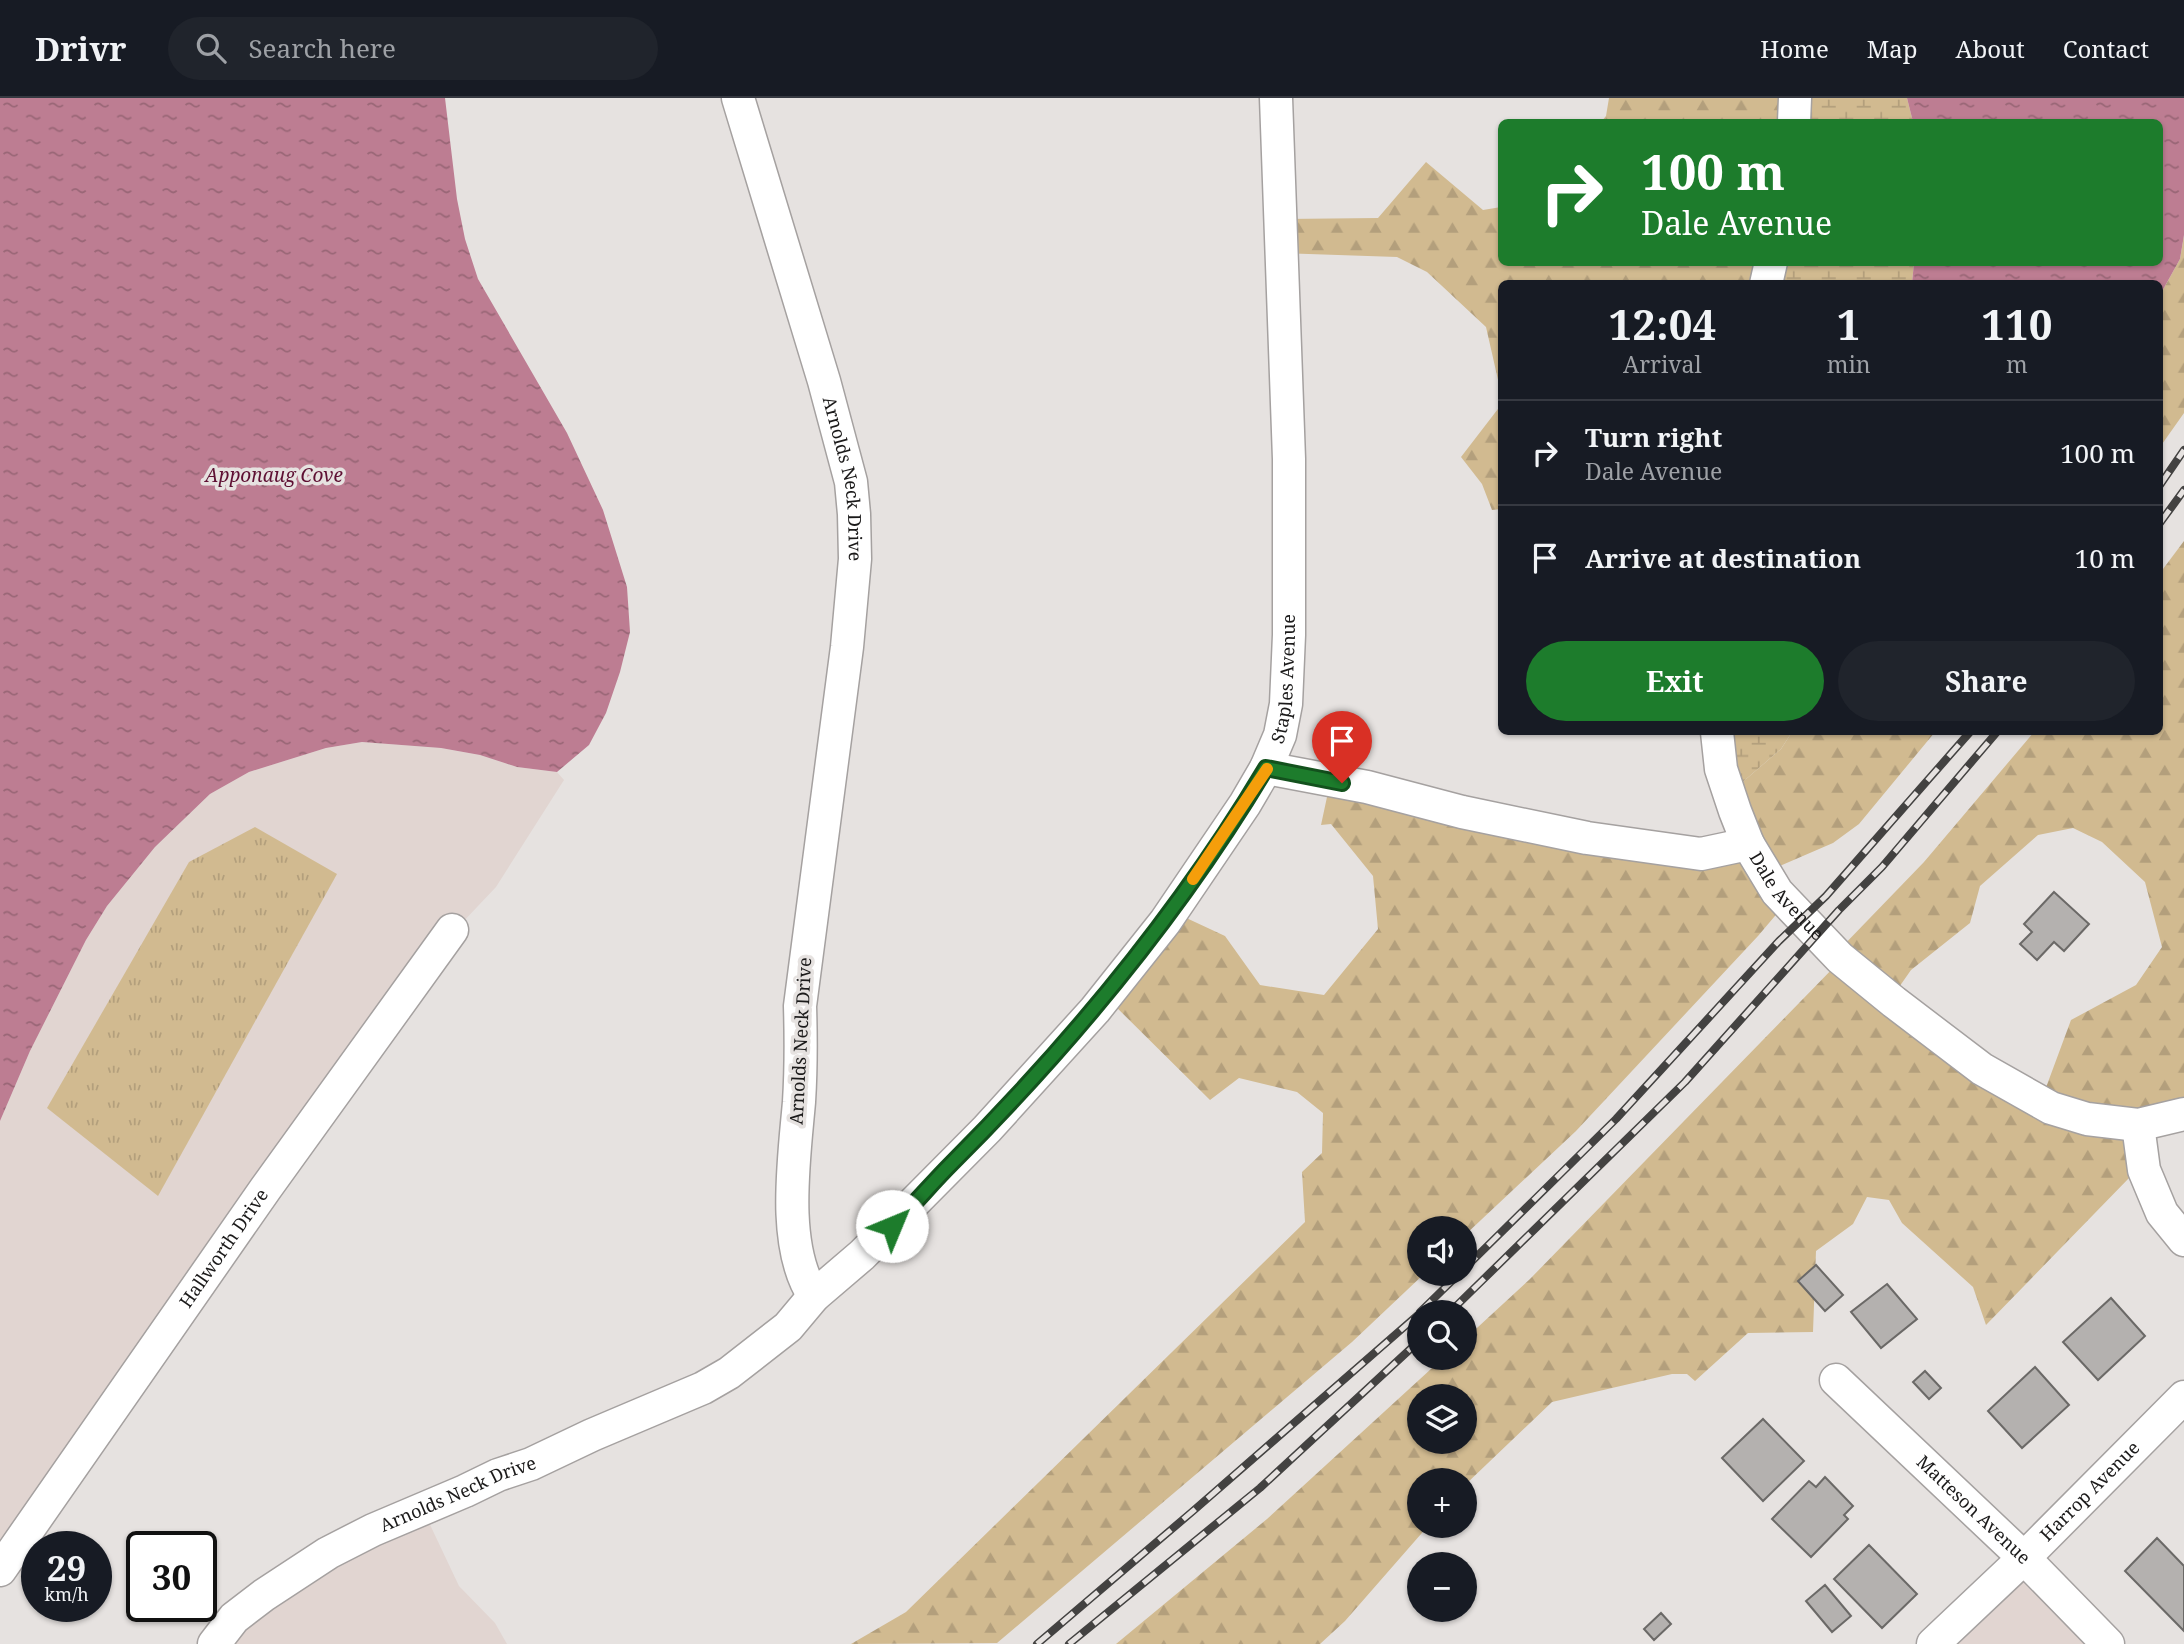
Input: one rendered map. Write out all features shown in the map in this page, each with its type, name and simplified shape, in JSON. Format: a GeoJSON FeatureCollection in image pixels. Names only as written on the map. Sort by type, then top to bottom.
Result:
{"type":"FeatureCollection","features":[{"type":"Feature","properties":{"kind":"street","name":"Arnolds Neck Drive"},"geometry":{"type":"LineString","coordinates":[[214,1644],[234,1618],[328,1553],[373,1530],[465,1492],[498,1475],[531,1464],[703,1388],[788,1327],[814,1296],[806,1284],[793,1240],[793,1175],[802,1055],[800,1006],[847,647],[855,559],[854,514],[851,482],[824,381],[738,98]]}},
{"type":"Feature","properties":{"kind":"street","name":"Staples Avenue"},"geometry":{"type":"LineString","coordinates":[[814,1296],[907,1211],[987,1129],[1095,1010],[1165,922],[1245,804],[1266,768],[1280,735],[1284,714],[1289,635],[1289,459],[1276,98]]}},
{"type":"Feature","properties":{"kind":"street"},"geometry":{"type":"LineString","coordinates":[[1794,119],[1795,98]]}},
{"type":"Feature","properties":{"kind":"street"},"geometry":{"type":"LineString","coordinates":[[1717,735],[1721,769],[1748,844]]}},
{"type":"Feature","properties":{"kind":"street","name":"Dale Avenue"},"geometry":{"type":"LineString","coordinates":[[1266,768],[1367,787],[1462,812],[1587,838],[1701,854],[1748,844],[1777,892],[1840,958],[1982,1069],[2051,1108],[2087,1119],[2138,1125]]}},
{"type":"Feature","properties":{"kind":"street","name":"Hallworth Drive"},"geometry":{"type":"LineString","coordinates":[[0,1570],[266,1188],[452,930]]}},
{"type":"Feature","properties":{"kind":"street"},"geometry":{"type":"LineString","coordinates":[[2184,1114],[2138,1125],[2144,1170],[2162,1213],[2184,1240]]}},
{"type":"Feature","properties":{"kind":"street","name":"Matteson Avenue"},"geometry":{"type":"LineString","coordinates":[[1836,1380],[2024,1558],[2108,1644]]}},
{"type":"Feature","properties":{"kind":"street","name":"Harrop Avenue"},"geometry":{"type":"LineString","coordinates":[[1933,1644],[2024,1558],[2184,1397]]}},
{"type":"Feature","properties":{"kind":"shaded area"},"geometry":{"type":"Polygon","coordinates":[[[362,742],[441,748],[480,755],[517,767],[557,772],[564,780],[496,887],[406,982],[25,1531],[21,1531],[21,1537],[0,1567],[0,1121],[30,1051],[86,940],[107,906],[155,847],[210,794],[249,772],[326,748],[362,742]]]}},
{"type":"Feature","properties":{"kind":"shaded area"},"geometry":{"type":"Polygon","coordinates":[[[424,1512],[459,1586],[495,1623],[507,1644],[213,1644],[223,1631],[424,1512]]]}},
{"type":"Feature","properties":{"kind":"shaded area"},"geometry":{"type":"Polygon","coordinates":[[[2023,1558],[2108,1644],[1931,1644],[2023,1558]]]}},
{"type":"Feature","properties":{"kind":"green space"},"geometry":{"type":"Polygon","coordinates":[[[1609,98],[1790,98],[1792,119],[1604,119],[1609,98]]]}},
{"type":"Feature","properties":{"kind":"green space"},"geometry":{"type":"Polygon","coordinates":[[[1790,98],[1907,98],[1912,119],[1792,119],[1790,98]]]}},
{"type":"Feature","properties":{"kind":"green space"},"geometry":{"type":"Polygon","coordinates":[[[1426,162],[1483,210],[1498,208],[1498,266],[1766,266],[1764,280],[1498,280],[1498,380],[1486,327],[1427,272],[1397,257],[1279,253],[1284,219],[1378,218],[1426,162]]]}},
{"type":"Feature","properties":{"kind":"green space"},"geometry":{"type":"Polygon","coordinates":[[[2184,235],[2184,413],[2163,443],[2163,290],[2180,259],[2184,235]]]}},
{"type":"Feature","properties":{"kind":"green space"},"geometry":{"type":"Polygon","coordinates":[[[1766,266],[1914,266],[1912,280],[1764,280],[1766,266]]]}},
{"type":"Feature","properties":{"kind":"green space"},"geometry":{"type":"Polygon","coordinates":[[[1498,409],[1498,509],[1492,510],[1482,484],[1461,457],[1498,409]]]}},
{"type":"Feature","properties":{"kind":"green space"},"geometry":{"type":"Polygon","coordinates":[[[2184,541],[2184,1115],[2135,1128],[2139,1172],[2130,1177],[1986,1325],[1973,1287],[1902,1223],[1889,1200],[1867,1197],[1853,1224],[1816,1251],[1813,1332],[1748,1333],[1695,1381],[1687,1374],[1672,1374],[1552,1402],[1477,1474],[1477,1468],[1407,1468],[1407,1538],[1418,1538],[1345,1621],[1320,1644],[1116,1644],[1267,1519],[1407,1391],[1407,1454],[1477,1454],[1477,1384],[1415,1384],[1430,1370],[1477,1370],[1477,1328],[1530,1279],[1839,962],[1839,950],[1924,862],[2031,735],[2163,735],[2163,569],[2184,541]],[[2073,828],[2038,835],[1980,886],[1970,923],[1911,970],[1890,1000],[2041,1101],[2071,1020],[2136,985],[2162,947],[2145,882],[2102,842],[2073,828]]]}},
{"type":"Feature","properties":{"kind":"green space"},"geometry":{"type":"Polygon","coordinates":[[[1714,735],[1790,735],[1781,749],[1731,792],[1714,735]]]}},
{"type":"Feature","properties":{"kind":"green space"},"geometry":{"type":"Polygon","coordinates":[[[1790,735],[1933,735],[1859,824],[1833,843],[1768,871],[1786,903],[1576,1131],[1477,1224],[1477,1216],[1407,1216],[1407,1286],[1411,1286],[1352,1342],[997,1643],[851,1644],[906,1612],[1305,1222],[1302,1172],[1322,1153],[1323,1113],[1297,1092],[1239,1078],[1210,1100],[1105,996],[1167,909],[1225,936],[1260,985],[1324,995],[1378,929],[1373,876],[1331,824],[1321,825],[1330,783],[1594,842],[1743,842],[1731,792],[1781,749],[1790,735]]]}},
{"type":"Feature","properties":{"kind":"green space"},"geometry":{"type":"Polygon","coordinates":[[[255,827],[337,874],[158,1196],[47,1108],[189,862],[255,827]]]}},
{"type":"Feature","properties":{"kind":"water","name":"Apponaug Cove"},"geometry":{"type":"Polygon","coordinates":[[[0,98],[445,98],[457,199],[465,239],[478,279],[567,433],[603,510],[627,587],[630,632],[606,713],[589,745],[557,772],[517,767],[480,755],[441,748],[362,742],[326,748],[249,772],[210,794],[155,847],[107,906],[86,940],[30,1051],[0,1121],[0,98]]]}},
{"type":"Feature","properties":{"kind":"water"},"geometry":{"type":"Polygon","coordinates":[[[1907,98],[2184,98],[2184,235],[2180,259],[2163,290],[2163,280],[1912,280],[1914,266],[2163,266],[2163,119],[1912,119],[1907,98]]]}},
{"type":"Feature","properties":{"kind":"building"},"geometry":{"type":"Polygon","coordinates":[[[2054,892],[2089,924],[2064,951],[2054,942],[2037,960],[2020,944],[2032,932],[2024,924],[2054,892]]]}},
{"type":"Feature","properties":{"kind":"building"},"geometry":{"type":"Polygon","coordinates":[[[1816,1265],[1843,1295],[1825,1311],[1798,1281],[1816,1265]]]}},
{"type":"Feature","properties":{"kind":"building"},"geometry":{"type":"Polygon","coordinates":[[[1887,1284],[1917,1319],[1881,1348],[1851,1312],[1887,1284]]]}},
{"type":"Feature","properties":{"kind":"building"},"geometry":{"type":"Polygon","coordinates":[[[2111,1298],[2145,1336],[2098,1380],[2063,1342],[2111,1298]]]}},
{"type":"Feature","properties":{"kind":"building"},"geometry":{"type":"Polygon","coordinates":[[[2035,1367],[2069,1405],[2022,1448],[1988,1411],[2035,1367]]]}},
{"type":"Feature","properties":{"kind":"building"},"geometry":{"type":"Polygon","coordinates":[[[1925,1371],[1941,1388],[1929,1399],[1913,1382],[1925,1371]]]}},
{"type":"Feature","properties":{"kind":"building"},"geometry":{"type":"Polygon","coordinates":[[[1763,1419],[1804,1461],[1763,1501],[1722,1458],[1763,1419]]]}},
{"type":"Feature","properties":{"kind":"building"},"geometry":{"type":"Polygon","coordinates":[[[1825,1477],[1853,1506],[1844,1515],[1848,1519],[1811,1557],[1772,1519],[1809,1481],[1816,1487],[1825,1477]]]}},
{"type":"Feature","properties":{"kind":"building"},"geometry":{"type":"Polygon","coordinates":[[[2157,1538],[2184,1566],[2184,1631],[2125,1571],[2157,1538]]]}},
{"type":"Feature","properties":{"kind":"building"},"geometry":{"type":"Polygon","coordinates":[[[1869,1545],[1917,1594],[1882,1628],[1834,1579],[1869,1545]]]}},
{"type":"Feature","properties":{"kind":"building"},"geometry":{"type":"Polygon","coordinates":[[[1825,1585],[1851,1616],[1832,1632],[1806,1601],[1825,1585]]]}},
{"type":"Feature","properties":{"kind":"building"},"geometry":{"type":"Polygon","coordinates":[[[1661,1613],[1671,1624],[1654,1640],[1644,1629],[1661,1613]]]}},
{"type":"Feature","properties":{"kind":"railway"},"geometry":{"type":"LineString","coordinates":[[2163,481],[2184,450]]}},
{"type":"Feature","properties":{"kind":"railway"},"geometry":{"type":"LineString","coordinates":[[2163,519],[2184,490]]}},
{"type":"Feature","properties":{"kind":"railway"},"geometry":{"type":"LineString","coordinates":[[1477,1256],[1616,1119],[1779,941],[1826,896],[1967,735]]}},
{"type":"Feature","properties":{"kind":"railway"},"geometry":{"type":"LineString","coordinates":[[1462,1300],[1685,1082],[1839,910],[1882,867],[1994,735]]}},
{"type":"Feature","properties":{"kind":"railway"},"geometry":{"type":"LineString","coordinates":[[1432,1300],[1447,1286]]}},
{"type":"Feature","properties":{"kind":"railway"},"geometry":{"type":"LineString","coordinates":[[1037,1644],[1407,1324]]}},
{"type":"Feature","properties":{"kind":"railway"},"geometry":{"type":"LineString","coordinates":[[1069,1644],[1260,1488],[1407,1352]]}},
{"type":"Feature","properties":{"kind":"slow traffic"},"geometry":{"type":"LineString","coordinates":[[1193,879],[1267,769]]}},
{"type":"Feature","properties":{"kind":"route"},"geometry":{"type":"LineString","coordinates":[[892,1226],[987,1129],[1095,1010],[1165,922],[1245,804],[1266,768],[1342,783]]}}]}
